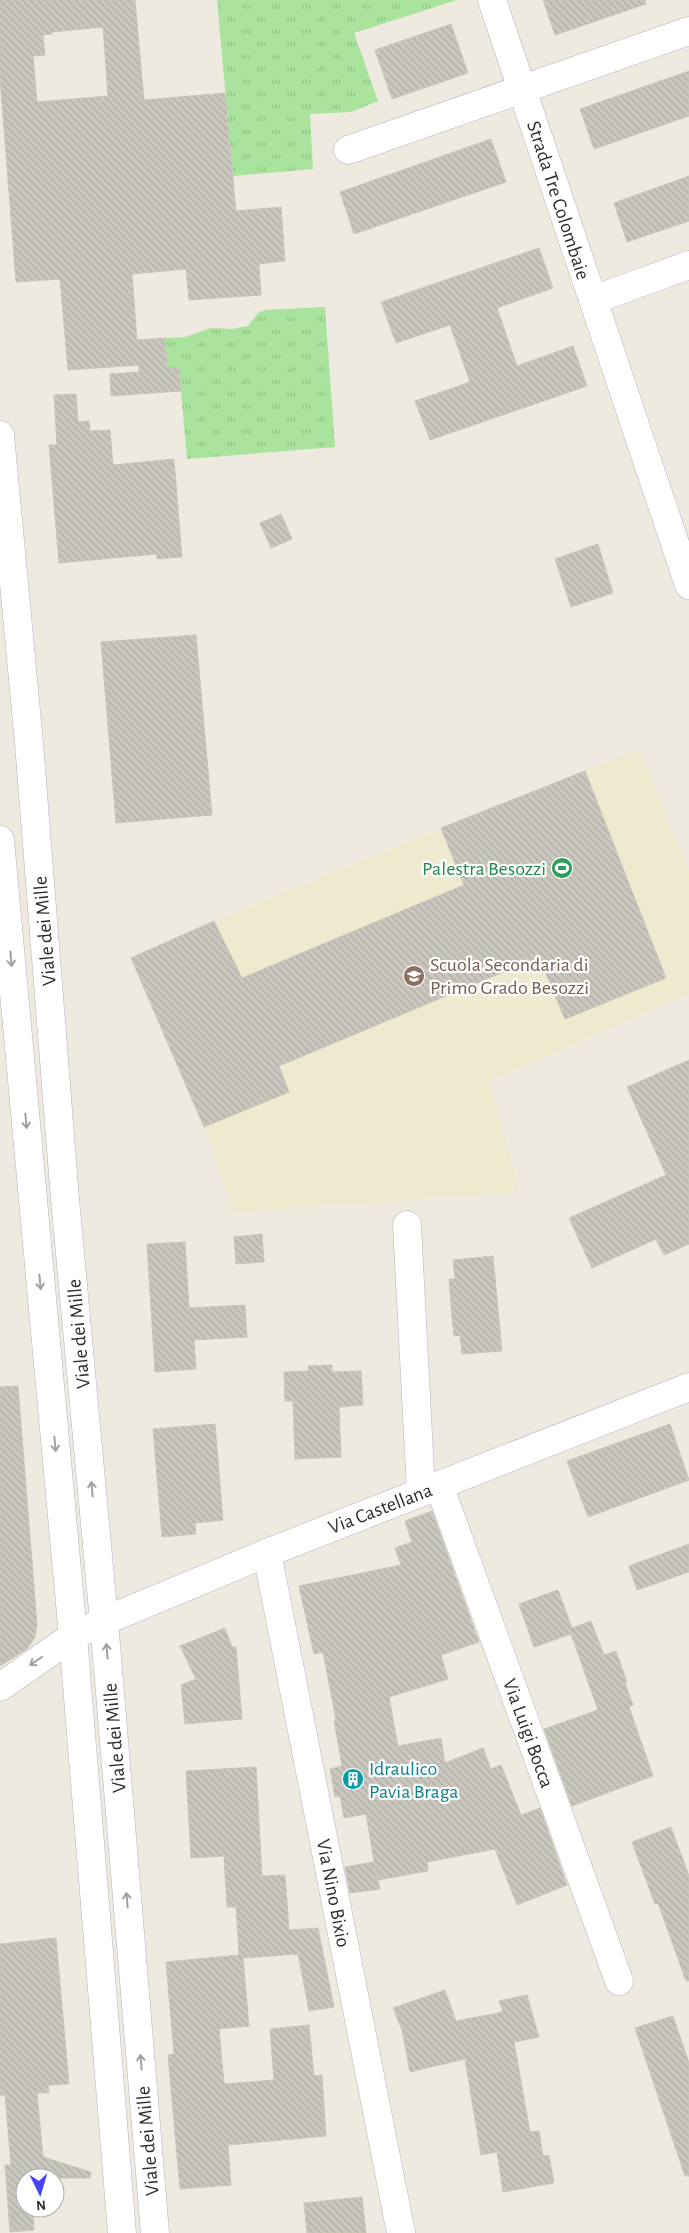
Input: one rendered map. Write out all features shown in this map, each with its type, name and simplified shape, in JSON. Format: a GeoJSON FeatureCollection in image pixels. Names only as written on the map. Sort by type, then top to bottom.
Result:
{"type":"FeatureCollection","features":[{"type":"Feature","properties":{"kind":"street","name":"Strada Tre Colombaie"},"geometry":{"type":"LineString","coordinates":[[492,0],[689,585]]}},
{"type":"Feature","properties":{"kind":"street"},"geometry":{"type":"LineString","coordinates":[[348,150],[689,31]]}},
{"type":"Feature","properties":{"kind":"street"},"geometry":{"type":"LineString","coordinates":[[593,300],[689,265]]}},
{"type":"Feature","properties":{"kind":"street","name":"Viale dei Mille"},"geometry":{"type":"LineString","coordinates":[[0,435],[29,743],[65,1199],[104,1621],[155,2233]]}},
{"type":"Feature","properties":{"kind":"street","name":"Viale dei Mille"},"geometry":{"type":"LineString","coordinates":[[0,840],[73,1636],[122,2233]]}},
{"type":"Feature","properties":{"kind":"street","name":"Via Luigi Bocca"},"geometry":{"type":"LineString","coordinates":[[407,1225],[430,1488],[619,1981]]}},
{"type":"Feature","properties":{"kind":"street","name":"Via Castellana"},"geometry":{"type":"LineString","coordinates":[[0,1687],[73,1636],[104,1621],[266,1552],[689,1387]]}},
{"type":"Feature","properties":{"kind":"street","name":"Via Nino Bixio"},"geometry":{"type":"LineString","coordinates":[[266,1552],[401,2233]]}},
{"type":"Feature","properties":{"kind":"shaded area","name":"Scuola Secondaria di Primo Grado Besozzi"},"geometry":{"type":"Polygon","coordinates":[[[639,749],[689,871],[689,994],[490,1081],[519,1192],[234,1213],[204,1127],[131,958],[214,921],[639,749]]]}},
{"type":"Feature","properties":{"kind":"green space"},"geometry":{"type":"Polygon","coordinates":[[[217,0],[457,0],[354,33],[378,101],[351,112],[310,114],[313,169],[233,176],[217,0]]]}},
{"type":"Feature","properties":{"kind":"green space"},"geometry":{"type":"Polygon","coordinates":[[[325,307],[335,447],[187,459],[179,369],[167,369],[165,338],[185,337],[211,328],[232,329],[248,326],[259,312],[266,310],[325,307]]]}},
{"type":"Feature","properties":{"kind":"building"},"geometry":{"type":"Polygon","coordinates":[[[0,0],[135,0],[144,100],[225,93],[236,211],[281,207],[285,261],[259,264],[261,295],[189,300],[186,269],[132,274],[137,340],[165,338],[167,369],[179,368],[181,391],[111,396],[110,374],[139,372],[139,365],[68,370],[60,279],[16,282],[0,78],[0,0]],[[103,27],[52,32],[52,34],[43,35],[45,55],[33,56],[37,102],[108,96],[103,27]]]}},
{"type":"Feature","properties":{"kind":"building"},"geometry":{"type":"Polygon","coordinates":[[[543,0],[645,0],[646,4],[555,35],[543,0]]]}},
{"type":"Feature","properties":{"kind":"building"},"geometry":{"type":"Polygon","coordinates":[[[451,24],[468,73],[392,99],[375,50],[451,24]]]}},
{"type":"Feature","properties":{"kind":"building"},"geometry":{"type":"Polygon","coordinates":[[[689,71],[689,116],[594,149],[580,109],[689,71]]]}},
{"type":"Feature","properties":{"kind":"building"},"geometry":{"type":"Polygon","coordinates":[[[491,139],[506,182],[354,234],[340,192],[491,139]]]}},
{"type":"Feature","properties":{"kind":"building"},"geometry":{"type":"Polygon","coordinates":[[[689,176],[689,221],[627,242],[614,203],[689,176]]]}},
{"type":"Feature","properties":{"kind":"building"},"geometry":{"type":"Polygon","coordinates":[[[539,248],[553,288],[497,308],[517,366],[573,346],[587,386],[430,440],[415,401],[470,382],[450,325],[396,343],[381,302],[539,248]]]}},
{"type":"Feature","properties":{"kind":"building"},"geometry":{"type":"Polygon","coordinates":[[[76,394],[78,422],[89,421],[90,431],[110,430],[113,465],[174,459],[182,557],[157,559],[157,554],[59,563],[49,445],[57,445],[54,395],[76,394]]]}},
{"type":"Feature","properties":{"kind":"building"},"geometry":{"type":"Polygon","coordinates":[[[281,514],[292,539],[271,548],[260,523],[281,514]]]}},
{"type":"Feature","properties":{"kind":"building"},"geometry":{"type":"Polygon","coordinates":[[[598,544],[613,593],[571,607],[555,559],[598,544]]]}},
{"type":"Feature","properties":{"kind":"building"},"geometry":{"type":"Polygon","coordinates":[[[196,635],[212,815],[116,823],[101,642],[196,635]]]}},
{"type":"Feature","properties":{"kind":"building"},"geometry":{"type":"Polygon","coordinates":[[[585,771],[666,978],[565,1019],[539,957],[279,1066],[289,1092],[204,1127],[131,958],[214,921],[242,978],[464,885],[441,828],[585,771]]]}},
{"type":"Feature","properties":{"kind":"building"},"geometry":{"type":"Polygon","coordinates":[[[689,1060],[689,1244],[664,1255],[656,1239],[592,1268],[569,1218],[666,1175],[627,1087],[689,1060]]]}},
{"type":"Feature","properties":{"kind":"building"},"geometry":{"type":"Polygon","coordinates":[[[262,1234],[264,1262],[236,1264],[234,1237],[262,1234]]]}},
{"type":"Feature","properties":{"kind":"building"},"geometry":{"type":"Polygon","coordinates":[[[185,1242],[189,1308],[245,1305],[247,1337],[194,1340],[196,1369],[155,1372],[147,1244],[185,1242]]]}},
{"type":"Feature","properties":{"kind":"building"},"geometry":{"type":"Polygon","coordinates":[[[493,1256],[502,1351],[462,1354],[460,1335],[454,1336],[452,1317],[449,1279],[455,1279],[453,1260],[493,1256]]]}},
{"type":"Feature","properties":{"kind":"building"},"geometry":{"type":"Polygon","coordinates":[[[332,1365],[332,1372],[361,1371],[363,1405],[339,1407],[341,1457],[295,1459],[293,1401],[285,1401],[284,1372],[309,1371],[308,1366],[332,1365]]]}},
{"type":"Feature","properties":{"kind":"building"},"geometry":{"type":"Polygon","coordinates":[[[18,1386],[37,1624],[35,1637],[27,1649],[0,1666],[0,1387],[18,1386]]]}},
{"type":"Feature","properties":{"kind":"building"},"geometry":{"type":"Polygon","coordinates":[[[215,1424],[223,1520],[195,1523],[196,1534],[162,1537],[153,1429],[215,1424]]]}},
{"type":"Feature","properties":{"kind":"building"},"geometry":{"type":"Polygon","coordinates":[[[670,1424],[689,1480],[588,1517],[567,1461],[670,1424]]]}},
{"type":"Feature","properties":{"kind":"building"},"geometry":{"type":"Polygon","coordinates":[[[432,1511],[479,1642],[441,1655],[448,1679],[389,1697],[398,1746],[441,1738],[445,1763],[483,1748],[491,1769],[501,1765],[521,1815],[540,1808],[567,1885],[517,1905],[495,1849],[427,1862],[428,1871],[378,1880],[380,1889],[350,1893],[345,1867],[374,1862],[377,1878],[366,1814],[344,1818],[340,1796],[335,1797],[330,1769],[342,1766],[334,1720],[336,1720],[323,1652],[314,1654],[299,1586],[401,1565],[395,1548],[412,1542],[405,1521],[432,1511]]]}},
{"type":"Feature","properties":{"kind":"building"},"geometry":{"type":"Polygon","coordinates":[[[689,1544],[689,1572],[637,1590],[629,1566],[689,1544]]]}},
{"type":"Feature","properties":{"kind":"building"},"geometry":{"type":"Polygon","coordinates":[[[558,1590],[572,1628],[591,1621],[604,1655],[616,1651],[633,1705],[629,1707],[653,1776],[572,1806],[544,1729],[598,1710],[571,1634],[534,1647],[519,1604],[558,1590]]]}},
{"type":"Feature","properties":{"kind":"building"},"geometry":{"type":"Polygon","coordinates":[[[225,1628],[232,1647],[236,1647],[242,1719],[185,1724],[181,1685],[196,1679],[180,1646],[225,1628]]]}},
{"type":"Feature","properties":{"kind":"building"},"geometry":{"type":"Polygon","coordinates":[[[256,1767],[262,1876],[285,1875],[289,1930],[318,1928],[334,2007],[309,2011],[298,1954],[243,1958],[249,2026],[219,2029],[224,2084],[274,2080],[270,2029],[309,2025],[314,2076],[322,2075],[326,2136],[228,2145],[231,2185],[180,2189],[168,2055],[174,2054],[166,1962],[239,1955],[236,1907],[227,1907],[224,1856],[191,1858],[186,1771],[256,1767]]]}},
{"type":"Feature","properties":{"kind":"building"},"geometry":{"type":"Polygon","coordinates":[[[671,1827],[689,1876],[689,1981],[686,1981],[658,1903],[655,1904],[632,1842],[671,1827]]]}},
{"type":"Feature","properties":{"kind":"building"},"geometry":{"type":"Polygon","coordinates":[[[56,1938],[69,2084],[48,2085],[49,2093],[37,2093],[43,2157],[91,2172],[90,2178],[65,2178],[65,2168],[15,2168],[15,2218],[33,2218],[34,2230],[10,2232],[5,2165],[11,2165],[5,2095],[0,2095],[0,1944],[56,1938]]]}},
{"type":"Feature","properties":{"kind":"building"},"geometry":{"type":"Polygon","coordinates":[[[445,1990],[456,2021],[503,2012],[499,2001],[527,1995],[539,2037],[514,2042],[530,2132],[539,2131],[543,2156],[549,2155],[554,2183],[503,2192],[497,2152],[481,2155],[465,2059],[410,2072],[402,2030],[393,2008],[445,1990]]]}},
{"type":"Feature","properties":{"kind":"building"},"geometry":{"type":"Polygon","coordinates":[[[673,2016],[689,2063],[689,2176],[685,2176],[635,2028],[673,2016]]]}},
{"type":"Feature","properties":{"kind":"building"},"geometry":{"type":"Polygon","coordinates":[[[362,2197],[366,2233],[307,2233],[304,2203],[362,2197]]]}},
{"type":"Feature","properties":{"kind":"place","name":"Palestra Besozzi"},"geometry":{"type":"Point","coordinates":[562,868]}},
{"type":"Feature","properties":{"kind":"place","name":"Scuola Secondaria di Primo Grado Besozzi"},"geometry":{"type":"Point","coordinates":[414,976]}},
{"type":"Feature","properties":{"kind":"place","name":"Idraulico Pavia Braga"},"geometry":{"type":"Point","coordinates":[353,1779]}}]}
